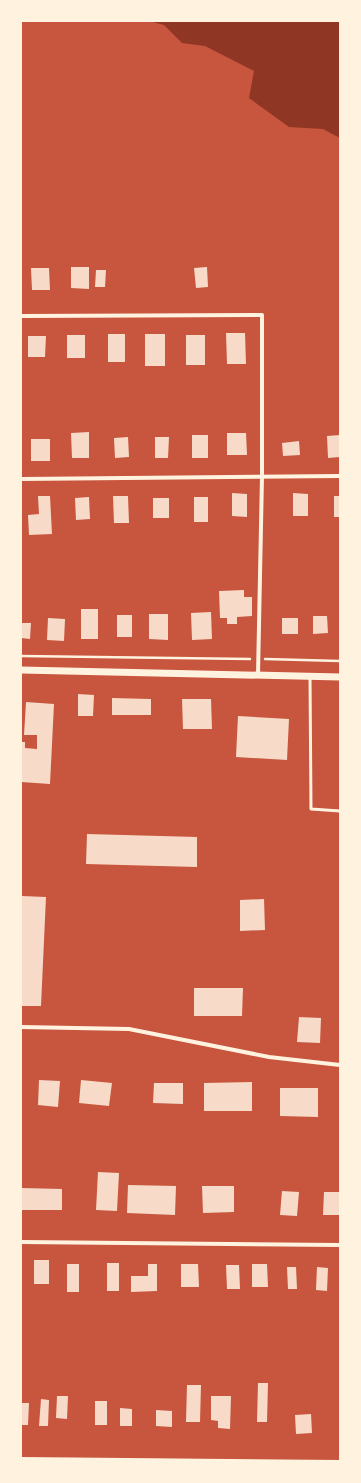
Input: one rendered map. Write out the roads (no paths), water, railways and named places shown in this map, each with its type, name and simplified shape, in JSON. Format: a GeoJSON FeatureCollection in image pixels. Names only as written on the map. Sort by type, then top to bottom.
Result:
{"type":"FeatureCollection","features":[{"type":"Feature","properties":{"kind":"street"},"geometry":{"type":"LineString","coordinates":[[21,316],[262,315],[262,476],[258,675]]}},
{"type":"Feature","properties":{"kind":"street"},"geometry":{"type":"LineString","coordinates":[[21,479],[340,476]]}},
{"type":"Feature","properties":{"kind":"street"},"geometry":{"type":"LineString","coordinates":[[21,670],[340,677]]}},
{"type":"Feature","properties":{"kind":"street"},"geometry":{"type":"LineString","coordinates":[[21,1027],[129,1030],[269,1057],[340,1065]]}},
{"type":"Feature","properties":{"kind":"street"},"geometry":{"type":"LineString","coordinates":[[21,1242],[340,1245]]}},
{"type":"Feature","properties":{"kind":"street"},"geometry":{"type":"LineString","coordinates":[[21,1459],[340,1462]]}},
{"type":"Feature","properties":{"kind":"lane"},"geometry":{"type":"LineString","coordinates":[[310,676],[311,809],[340,811]]}}]}
